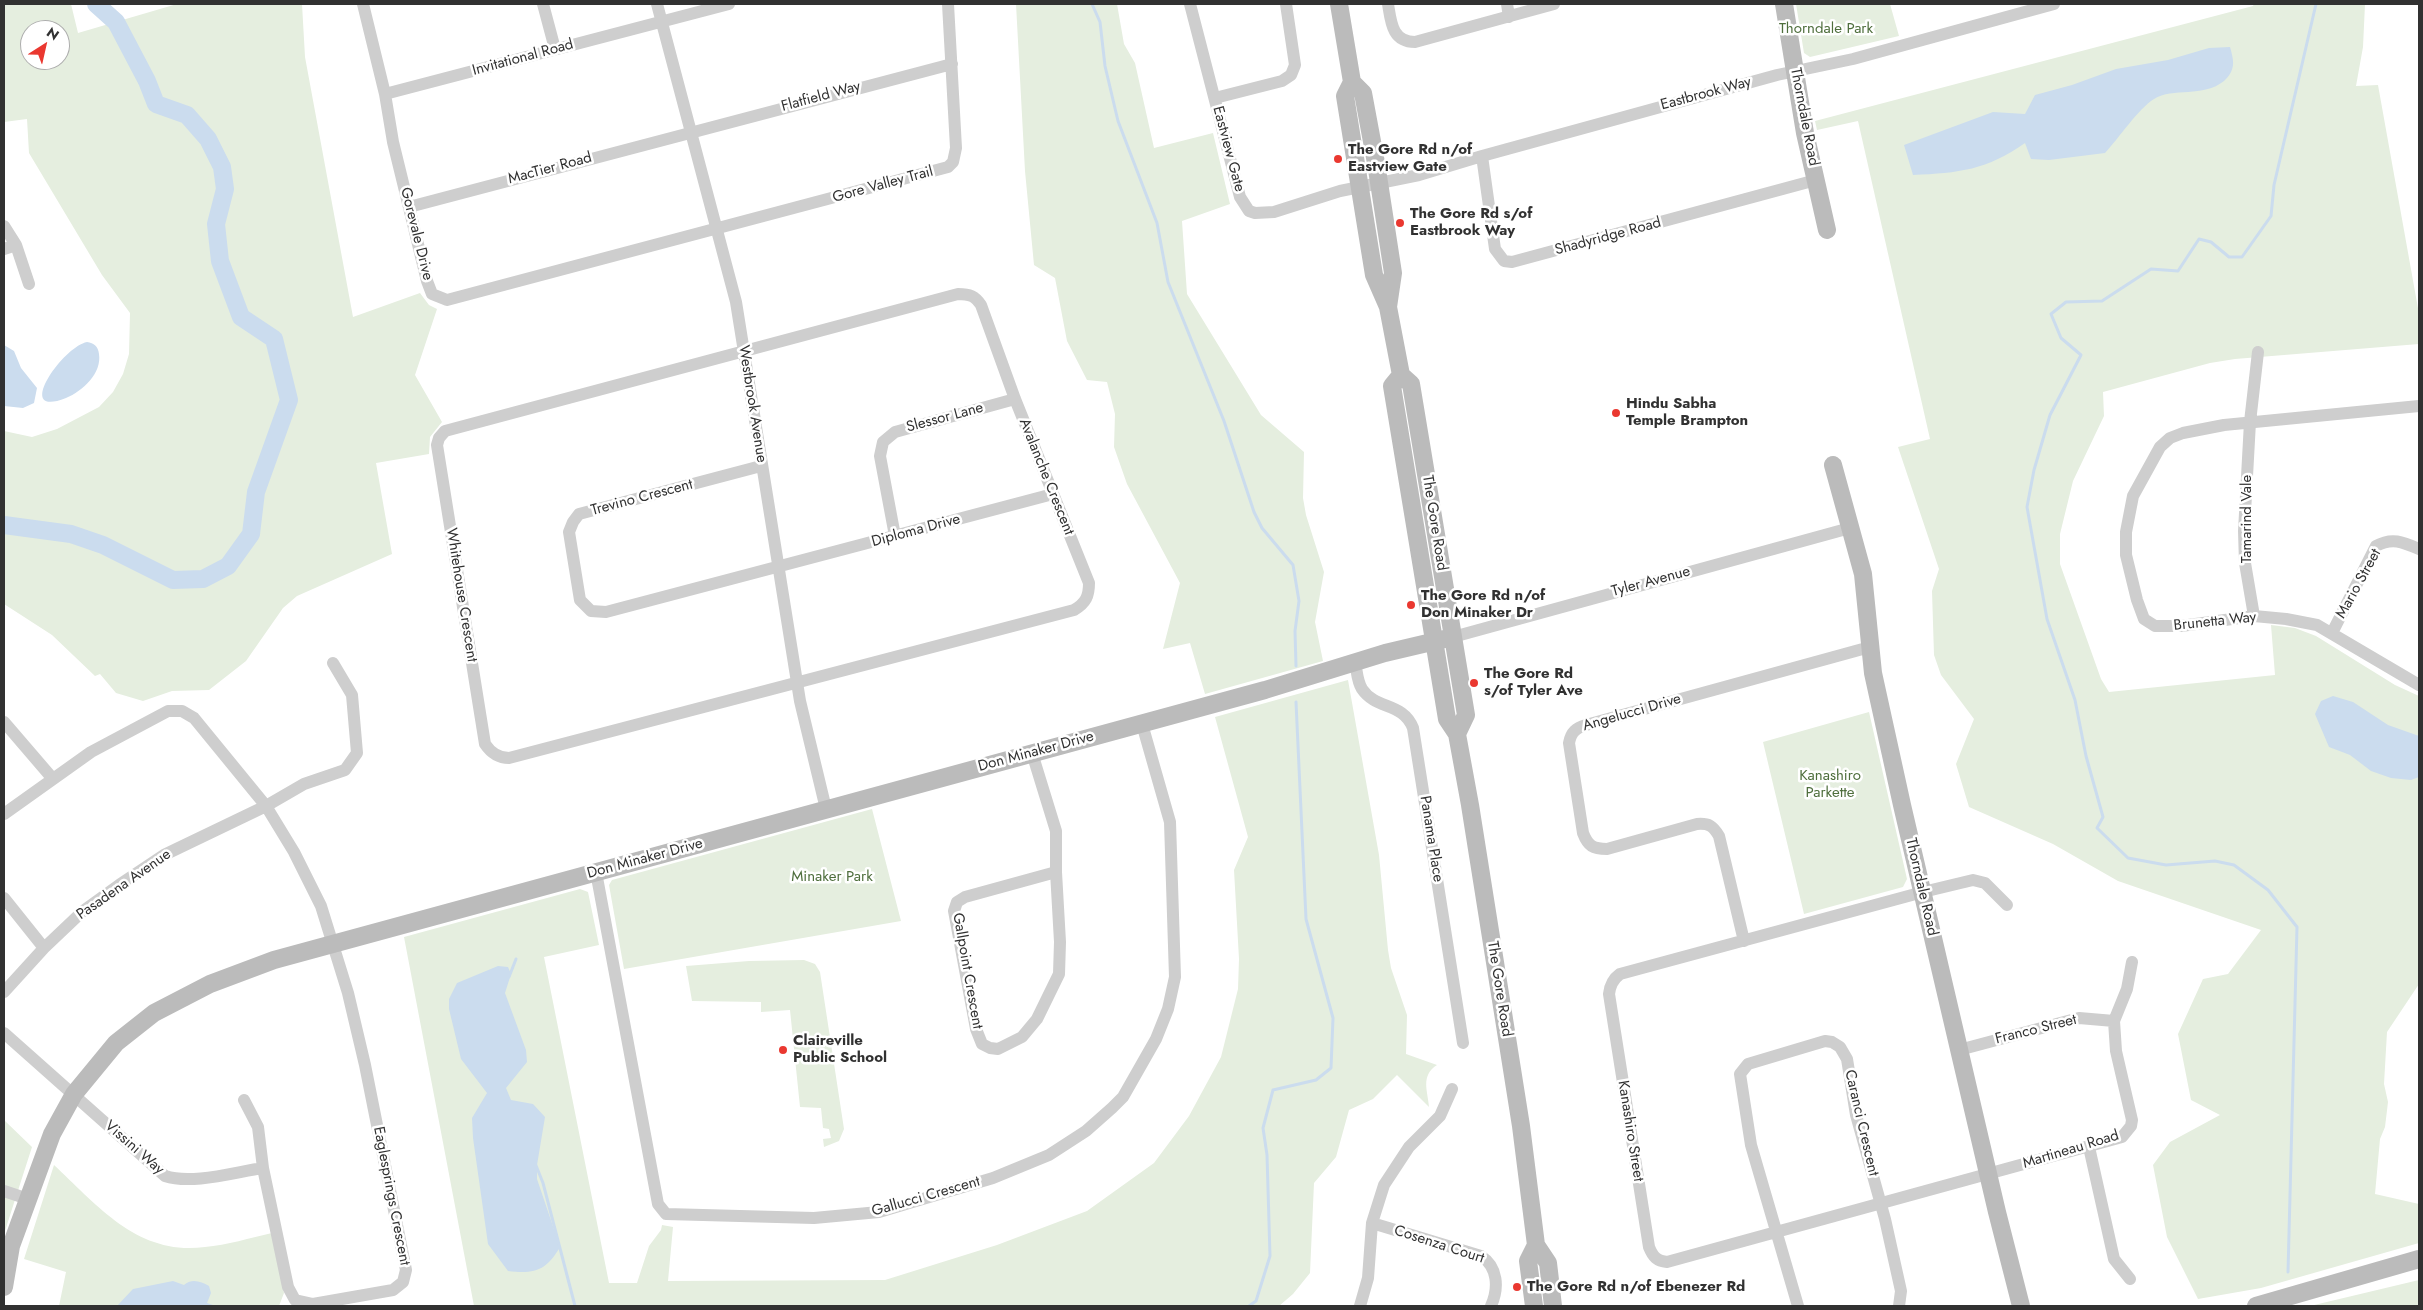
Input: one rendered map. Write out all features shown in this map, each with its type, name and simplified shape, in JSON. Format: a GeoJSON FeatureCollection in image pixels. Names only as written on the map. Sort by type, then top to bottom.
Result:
{"type":"FeatureCollection","features":[{"type":"Feature","properties":{"kind":"street","name":"Gorevale Drive"},"geometry":{"type":"LineString","coordinates":[[363,4],[385,94],[393,142],[430,290],[439,298],[447,300],[716,230]]}},
{"type":"Feature","properties":{"kind":"street"},"geometry":{"type":"LineString","coordinates":[[543,4],[555,50]]}},
{"type":"Feature","properties":{"kind":"street","name":"Westbrook Avenue"},"geometry":{"type":"LineString","coordinates":[[657,4],[736,302],[797,682],[808,738],[826,809]]}},
{"type":"Feature","properties":{"kind":"street","name":"Invitational Road"},"geometry":{"type":"LineString","coordinates":[[385,94],[729,4]]}},
{"type":"Feature","properties":{"kind":"street","name":"Gore Valley Trail"},"geometry":{"type":"LineString","coordinates":[[716,230],[948,167],[953,162],[956,148],[948,4]]}},
{"type":"Feature","properties":{"kind":"street","name":"Eastview Gate"},"geometry":{"type":"LineString","coordinates":[[1190,4],[1240,197],[1249,210],[1255,213],[1274,212],[1314,198],[1360,188]]}},
{"type":"Feature","properties":{"kind":"street"},"geometry":{"type":"LineString","coordinates":[[1215,98],[1282,81],[1291,75],[1295,65],[1286,4]]}},
{"type":"Feature","properties":{"kind":"street","name":"The Gore Road"},"geometry":{"type":"LineString","coordinates":[[1339,4],[1352,82],[1363,93],[1379,184],[1393,273],[1388,307]]}},
{"type":"Feature","properties":{"kind":"street"},"geometry":{"type":"LineString","coordinates":[[1388,4],[1392,26],[1396,34],[1408,42],[1415,42],[1554,4]]}},
{"type":"Feature","properties":{"kind":"street"},"geometry":{"type":"LineString","coordinates":[[1507,4],[1509,17]]}},
{"type":"Feature","properties":{"kind":"street","name":"Thorndale Road"},"geometry":{"type":"LineString","coordinates":[[1784,4],[1794,71],[1827,230]]}},
{"type":"Feature","properties":{"kind":"street","name":"Eastbrook Way"},"geometry":{"type":"LineString","coordinates":[[1360,188],[1420,175],[1482,156],[1794,71],[1853,59],[2054,4]]}},
{"type":"Feature","properties":{"kind":"street","name":"Flatfield Way"},"geometry":{"type":"LineString","coordinates":[[691,132],[952,64]]}},
{"type":"Feature","properties":{"kind":"street","name":"The Gore Road"},"geometry":{"type":"LineString","coordinates":[[1352,82],[1345,96],[1374,275],[1388,307],[1401,375],[1412,384],[1466,716],[1457,734]]}},
{"type":"Feature","properties":{"kind":"street","name":"MacTier Road"},"geometry":{"type":"LineString","coordinates":[[409,207],[691,132]]}},
{"type":"Feature","properties":{"kind":"street","name":"Shadyridge Road"},"geometry":{"type":"LineString","coordinates":[[1482,156],[1496,249],[1504,261],[1512,262],[1816,180]]}},
{"type":"Feature","properties":{"kind":"street"},"geometry":{"type":"LineString","coordinates":[[4,226],[10,247],[29,284]]}},
{"type":"Feature","properties":{"kind":"street","name":"Avalanche Crescent"},"geometry":{"type":"LineString","coordinates":[[743,350],[958,294],[968,294],[976,297],[982,306],[1015,400],[1089,583],[1089,592],[1081,606],[1074,610],[797,682]]}},
{"type":"Feature","properties":{"kind":"street","name":"Whitehouse Crescent"},"geometry":{"type":"LineString","coordinates":[[743,350],[450,429],[439,438],[437,444],[485,744],[496,755],[509,758],[797,682]]}},
{"type":"Feature","properties":{"kind":"street","name":"Tamarind Vale"},"geometry":{"type":"LineString","coordinates":[[2254,616],[2246,563],[2244,531],[2250,422],[2258,352]]}},
{"type":"Feature","properties":{"kind":"street","name":"The Gore Road"},"geometry":{"type":"LineString","coordinates":[[1401,375],[1392,386],[1447,719],[1457,734],[1521,1126],[1536,1245],[1548,1263],[1554,1306]]}},
{"type":"Feature","properties":{"kind":"street","name":"Slessor Lane"},"geometry":{"type":"LineString","coordinates":[[894,536],[880,456],[883,442],[895,432],[1015,400]]}},
{"type":"Feature","properties":{"kind":"street","name":"Brunetta Way"},"geometry":{"type":"LineString","coordinates":[[2419,406],[2250,422],[2182,433],[2170,438],[2160,447],[2133,496],[2126,532],[2126,556],[2137,600],[2144,619],[2155,626],[2181,626],[2218,619],[2254,616],[2286,619],[2317,625],[2419,685]]}},
{"type":"Feature","properties":{"kind":"street","name":"Thorndale Road"},"geometry":{"type":"LineString","coordinates":[[1833,465],[1863,574],[1875,683],[1988,1174],[2021,1306]]}},
{"type":"Feature","properties":{"kind":"street","name":"Trevino Crescent"},"geometry":{"type":"LineString","coordinates":[[761,466],[579,514],[569,532],[580,600],[591,611],[606,612],[778,566]]}},
{"type":"Feature","properties":{"kind":"street","name":"Diploma Drive"},"geometry":{"type":"LineString","coordinates":[[778,566],[1053,494]]}},
{"type":"Feature","properties":{"kind":"street","name":"Tyler Avenue"},"geometry":{"type":"LineString","coordinates":[[1453,637],[1850,528]]}},
{"type":"Feature","properties":{"kind":"street","name":"Mario Street"},"geometry":{"type":"LineString","coordinates":[[2332,633],[2376,546],[2386,540],[2402,541],[2419,549]]}},
{"type":"Feature","properties":{"kind":"street","name":"Don Minaker Drive"},"geometry":{"type":"LineString","coordinates":[[4,1287],[11,1246],[28,1199],[52,1134],[74,1094],[116,1043],[154,1013],[210,984],[274,960],[1142,724],[1265,690],[1355,662],[1453,637]]}},
{"type":"Feature","properties":{"kind":"street","name":"Angelucci Drive"},"geometry":{"type":"LineString","coordinates":[[1744,941],[1719,836],[1713,827],[1706,824],[1697,824],[1608,849],[1597,849],[1586,842],[1573,770],[1570,736],[1575,730],[1586,725],[1870,647]]}},
{"type":"Feature","properties":{"kind":"street","name":"Panama Place"},"geometry":{"type":"LineString","coordinates":[[1355,662],[1362,688],[1368,696],[1403,712],[1410,719],[1413,728],[1463,1043]]}},
{"type":"Feature","properties":{"kind":"street","name":"Pasadena Avenue"},"geometry":{"type":"LineString","coordinates":[[4,992],[44,948],[83,911],[164,855],[266,806],[304,784],[345,770],[357,754],[352,695],[333,663]]}},
{"type":"Feature","properties":{"kind":"street"},"geometry":{"type":"LineString","coordinates":[[4,814],[91,752],[168,711],[182,711],[194,718],[266,806],[294,852],[321,906],[333,944]]}},
{"type":"Feature","properties":{"kind":"street"},"geometry":{"type":"LineString","coordinates":[[4,722],[52,779]]}},
{"type":"Feature","properties":{"kind":"street","name":"Gallucci Crescent"},"geometry":{"type":"LineString","coordinates":[[596,872],[658,1204],[666,1214],[814,1218],[880,1212],[993,1178],[1049,1154],[1068,1143],[1102,1118],[1123,1097],[1152,1047],[1168,1009],[1175,977],[1175,953],[1170,822],[1142,724]]}},
{"type":"Feature","properties":{"kind":"street","name":"Gallpoint Crescent"},"geometry":{"type":"LineString","coordinates":[[1032,753],[1056,831],[1060,942],[1059,974],[1051,994],[1031,1029],[1010,1045],[998,1049],[990,1048],[982,1044],[976,1029],[954,911],[957,902],[965,897],[1056,872]]}},
{"type":"Feature","properties":{"kind":"street","name":"Kanashiro Street"},"geometry":{"type":"LineString","coordinates":[[1988,1174],[1777,1233],[1667,1262],[1659,1261],[1653,1256],[1649,1247],[1609,994],[1612,982],[1620,974],[1973,880],[1985,883],[2007,905]]}},
{"type":"Feature","properties":{"kind":"street"},"geometry":{"type":"LineString","coordinates":[[4,898],[44,948]]}},
{"type":"Feature","properties":{"kind":"street","name":"Eaglesprings Crescent"},"geometry":{"type":"LineString","coordinates":[[244,1100],[258,1127],[263,1168],[288,1287],[295,1300],[313,1304],[393,1290],[403,1282],[406,1270],[366,1065],[333,944]]}},
{"type":"Feature","properties":{"kind":"street","name":"Martineau Road"},"geometry":{"type":"LineString","coordinates":[[1988,1174],[2122,1136],[2132,1126],[2116,1051],[2114,1021],[2127,989],[2132,962]]}},
{"type":"Feature","properties":{"kind":"street","name":"Franco Street"},"geometry":{"type":"LineString","coordinates":[[1959,1050],[2079,1018],[2114,1021]]}},
{"type":"Feature","properties":{"kind":"street"},"geometry":{"type":"LineString","coordinates":[[4,1033],[74,1094]]}},
{"type":"Feature","properties":{"kind":"street","name":"Caranci Crescent"},"geometry":{"type":"LineString","coordinates":[[1798,1306],[1751,1145],[1740,1074],[1748,1064],[1825,1041],[1832,1042],[1840,1047],[1848,1059],[1856,1115],[1901,1291],[1899,1306]]}},
{"type":"Feature","properties":{"kind":"street"},"geometry":{"type":"LineString","coordinates":[[1360,1306],[1368,1278],[1372,1223],[1380,1195],[1395,1166],[1409,1147],[1440,1116],[1452,1089]]}},
{"type":"Feature","properties":{"kind":"street","name":"Vissini Way"},"geometry":{"type":"LineString","coordinates":[[74,1094],[151,1166],[166,1176],[175,1179],[191,1179],[263,1168]]}},
{"type":"Feature","properties":{"kind":"street"},"geometry":{"type":"LineString","coordinates":[[2089,1146],[2114,1259],[2130,1279]]}},
{"type":"Feature","properties":{"kind":"street"},"geometry":{"type":"LineString","coordinates":[[4,1191],[28,1199]]}},
{"type":"Feature","properties":{"kind":"street","name":"Cosenza Court"},"geometry":{"type":"LineString","coordinates":[[1372,1223],[1481,1256],[1490,1262],[1494,1270],[1496,1294],[1491,1306]]}},
{"type":"Feature","properties":{"kind":"street","name":"The Gore Road"},"geometry":{"type":"LineString","coordinates":[[1534,1306],[1528,1261],[1536,1245]]}},
{"type":"Feature","properties":{"kind":"street"},"geometry":{"type":"LineString","coordinates":[[2256,1306],[2419,1259]]}},
{"type":"Feature","properties":{"kind":"green space"},"geometry":{"type":"Polygon","coordinates":[[[4,4],[71,4],[78,33],[177,4],[302,4],[305,57],[353,317],[420,293],[429,305],[437,309],[415,375],[442,422],[430,437],[429,454],[376,463],[392,554],[297,596],[283,608],[246,661],[209,690],[172,691],[143,701],[116,693],[100,674],[95,676],[52,635],[4,604],[4,431],[32,437],[57,429],[99,407],[113,392],[123,374],[129,354],[130,313],[102,275],[29,153],[27,119],[4,122],[4,4]]]}},
{"type":"Feature","properties":{"kind":"green space"},"geometry":{"type":"Polygon","coordinates":[[[1016,4],[1117,4],[1124,44],[1135,63],[1154,148],[1213,133],[1230,204],[1182,221],[1187,294],[1261,415],[1304,452],[1303,498],[1306,515],[1324,572],[1315,622],[1323,661],[1205,694],[1190,643],[1163,649],[1180,583],[1127,484],[1114,447],[1115,414],[1107,382],[1087,380],[1067,341],[1055,278],[1034,265],[1025,171],[1016,4]]]}},
{"type":"Feature","properties":{"kind":"green space","name":"Thorndale Park"},"geometry":{"type":"Polygon","coordinates":[[[1796,4],[1890,4],[1899,36],[1810,57],[1804,53],[1796,4]]]}},
{"type":"Feature","properties":{"kind":"green space"},"geometry":{"type":"Polygon","coordinates":[[[2254,4],[2365,4],[2363,47],[2356,86],[2378,85],[2419,314],[2419,344],[2235,359],[2210,363],[2103,392],[2104,416],[2073,481],[2060,534],[2060,564],[2101,679],[2109,692],[2275,675],[2271,625],[2295,628],[2316,636],[2395,685],[2419,696],[2419,984],[2387,1032],[2384,1084],[2388,1102],[2385,1127],[2380,1139],[2375,1194],[2419,1204],[2419,1243],[2261,1288],[2198,1299],[2167,1237],[2153,1165],[2170,1142],[2220,1115],[2191,1100],[2178,1034],[2203,979],[2228,974],[2261,930],[2118,881],[2053,844],[1969,807],[1956,764],[1974,719],[1941,675],[1934,655],[1932,591],[1939,569],[1898,447],[1930,439],[1858,121],[1817,130],[1815,121],[2253,6],[2254,4]]]}},
{"type":"Feature","properties":{"kind":"green space"},"geometry":{"type":"Polygon","coordinates":[[[1348,680],[1379,855],[1391,968],[1407,1015],[1406,1054],[1437,1065],[1428,1074],[1426,1084],[1429,1107],[1397,1075],[1373,1099],[1349,1110],[1336,1157],[1314,1183],[1310,1273],[1293,1294],[1279,1306],[474,1306],[404,937],[580,889],[588,892],[599,945],[544,957],[609,1283],[637,1283],[649,1246],[661,1230],[662,1225],[673,1227],[668,1281],[885,1280],[997,1245],[1087,1211],[1154,1163],[1189,1116],[1221,1057],[1238,989],[1239,959],[1234,870],[1248,837],[1215,717],[1348,680]]]}},
{"type":"Feature","properties":{"kind":"green space","name":"Kanashiro Parkette"},"geometry":{"type":"Polygon","coordinates":[[[1869,712],[1907,879],[1903,887],[1804,914],[1763,742],[1869,712]]]}},
{"type":"Feature","properties":{"kind":"green space","name":"Minaker Park"},"geometry":{"type":"Polygon","coordinates":[[[872,809],[901,921],[624,969],[609,885],[612,880],[872,809]]]}},
{"type":"Feature","properties":{"kind":"green space"},"geometry":{"type":"Polygon","coordinates":[[[804,960],[815,964],[820,972],[844,1129],[839,1141],[824,1147],[823,1139],[831,1138],[829,1129],[823,1128],[821,1108],[800,1107],[790,1010],[761,1012],[761,1002],[692,1001],[686,966],[749,961],[804,960]]]}},
{"type":"Feature","properties":{"kind":"green space"},"geometry":{"type":"Polygon","coordinates":[[[4,1120],[32,1147],[4,1234],[4,1120]]]}},
{"type":"Feature","properties":{"kind":"green space"},"geometry":{"type":"Polygon","coordinates":[[[54,1165],[103,1211],[121,1225],[139,1236],[159,1244],[181,1248],[205,1247],[272,1233],[284,1293],[279,1306],[59,1306],[66,1272],[24,1259],[54,1165]]]}},
{"type":"Feature","properties":{"kind":"green space"},"geometry":{"type":"Polygon","coordinates":[[[2419,1280],[2419,1306],[2310,1306],[2419,1280]]]}},
{"type":"Feature","properties":{"kind":"water"},"geometry":{"type":"Polygon","coordinates":[[[2230,47],[2233,65],[2231,73],[2224,81],[2207,89],[2162,95],[2154,99],[2135,117],[2105,153],[2049,160],[2031,159],[2025,143],[1998,159],[1972,168],[1945,173],[1913,175],[1904,145],[1993,112],[2025,114],[2035,95],[2072,85],[2116,69],[2168,60],[2209,48],[2230,47]]]}},
{"type":"Feature","properties":{"kind":"water"},"geometry":{"type":"Polygon","coordinates":[[[87,342],[95,345],[99,354],[98,368],[90,381],[79,391],[66,398],[51,402],[43,399],[43,391],[47,380],[55,367],[77,347],[87,342]]]}},
{"type":"Feature","properties":{"kind":"water"},"geometry":{"type":"Polygon","coordinates":[[[4,345],[14,351],[21,368],[37,388],[34,403],[23,408],[4,406],[4,345]]]}},
{"type":"Feature","properties":{"kind":"water"},"geometry":{"type":"Polygon","coordinates":[[[2333,696],[2353,702],[2388,725],[2419,736],[2419,777],[2411,780],[2391,778],[2371,771],[2350,755],[2329,747],[2315,714],[2321,701],[2333,696]]]}},
{"type":"Feature","properties":{"kind":"water"},"geometry":{"type":"Polygon","coordinates":[[[498,966],[508,967],[511,974],[505,993],[526,1050],[527,1062],[506,1088],[511,1100],[533,1104],[545,1117],[537,1165],[537,1179],[560,1247],[545,1266],[526,1272],[508,1271],[488,1244],[473,1138],[472,1118],[487,1093],[461,1059],[449,1009],[449,999],[457,983],[498,966]]]}},
{"type":"Feature","properties":{"kind":"water"},"geometry":{"type":"Polygon","coordinates":[[[173,1281],[184,1285],[196,1281],[209,1286],[211,1293],[207,1303],[216,1306],[117,1306],[133,1289],[173,1281]]]}},
{"type":"Feature","properties":{"kind":"waterway"},"geometry":{"type":"LineString","coordinates":[[4,525],[71,534],[103,545],[173,580],[203,579],[228,566],[251,534],[256,492],[289,400],[274,339],[241,317],[220,261],[216,224],[225,189],[222,167],[208,139],[187,115],[156,104],[147,81],[116,22],[96,4]]}},
{"type":"Feature","properties":{"kind":"waterway"},"geometry":{"type":"LineString","coordinates":[[1092,4],[1100,22],[1105,66],[1118,121],[1157,223],[1168,282],[1224,421],[1254,512],[1262,528],[1293,565],[1299,601],[1295,631],[1296,666]]}},
{"type":"Feature","properties":{"kind":"waterway"},"geometry":{"type":"LineString","coordinates":[[2288,1272],[2297,927],[2268,890],[2234,865],[2215,861],[2166,865],[2128,858],[2097,828],[2103,817],[2086,756],[2075,700],[2047,619],[2027,507],[2034,470],[2050,415],[2081,355],[2061,338],[2051,314],[2066,302],[2102,301],[2151,269],[2178,271],[2199,239],[2211,242],[2229,257],[2242,257],[2271,216],[2274,185],[2316,4]]}},
{"type":"Feature","properties":{"kind":"waterway"},"geometry":{"type":"LineString","coordinates":[[1249,1306],[1256,1301],[1270,1256],[1267,1155],[1263,1128],[1273,1090],[1316,1080],[1331,1068],[1333,1018],[1306,919],[1296,702]]}},
{"type":"Feature","properties":{"kind":"waterway"},"geometry":{"type":"LineString","coordinates":[[509,977],[516,959]]}},
{"type":"Feature","properties":{"kind":"waterway"},"geometry":{"type":"LineString","coordinates":[[535,1163],[543,1183],[575,1306]]}},
{"type":"Feature","properties":{"kind":"place","name":"The Gore Rd n/of Eastview Gate"},"geometry":{"type":"Point","coordinates":[1338,159]}},
{"type":"Feature","properties":{"kind":"place","name":"The Gore Rd s/of Eastbrook Way"},"geometry":{"type":"Point","coordinates":[1400,223]}},
{"type":"Feature","properties":{"kind":"place","name":"Hindu Sabha Temple Brampton"},"geometry":{"type":"Point","coordinates":[1616,413]}},
{"type":"Feature","properties":{"kind":"place","name":"The Gore Rd n/of Don Minaker Dr"},"geometry":{"type":"Point","coordinates":[1411,605]}},
{"type":"Feature","properties":{"kind":"place","name":"The Gore Rd s/of Tyler Ave"},"geometry":{"type":"Point","coordinates":[1474,683]}},
{"type":"Feature","properties":{"kind":"place","name":"Claireville Public School"},"geometry":{"type":"Point","coordinates":[783,1050]}},
{"type":"Feature","properties":{"kind":"place","name":"The Gore Rd n/of Ebenezer Rd"},"geometry":{"type":"Point","coordinates":[1517,1287]}}]}
